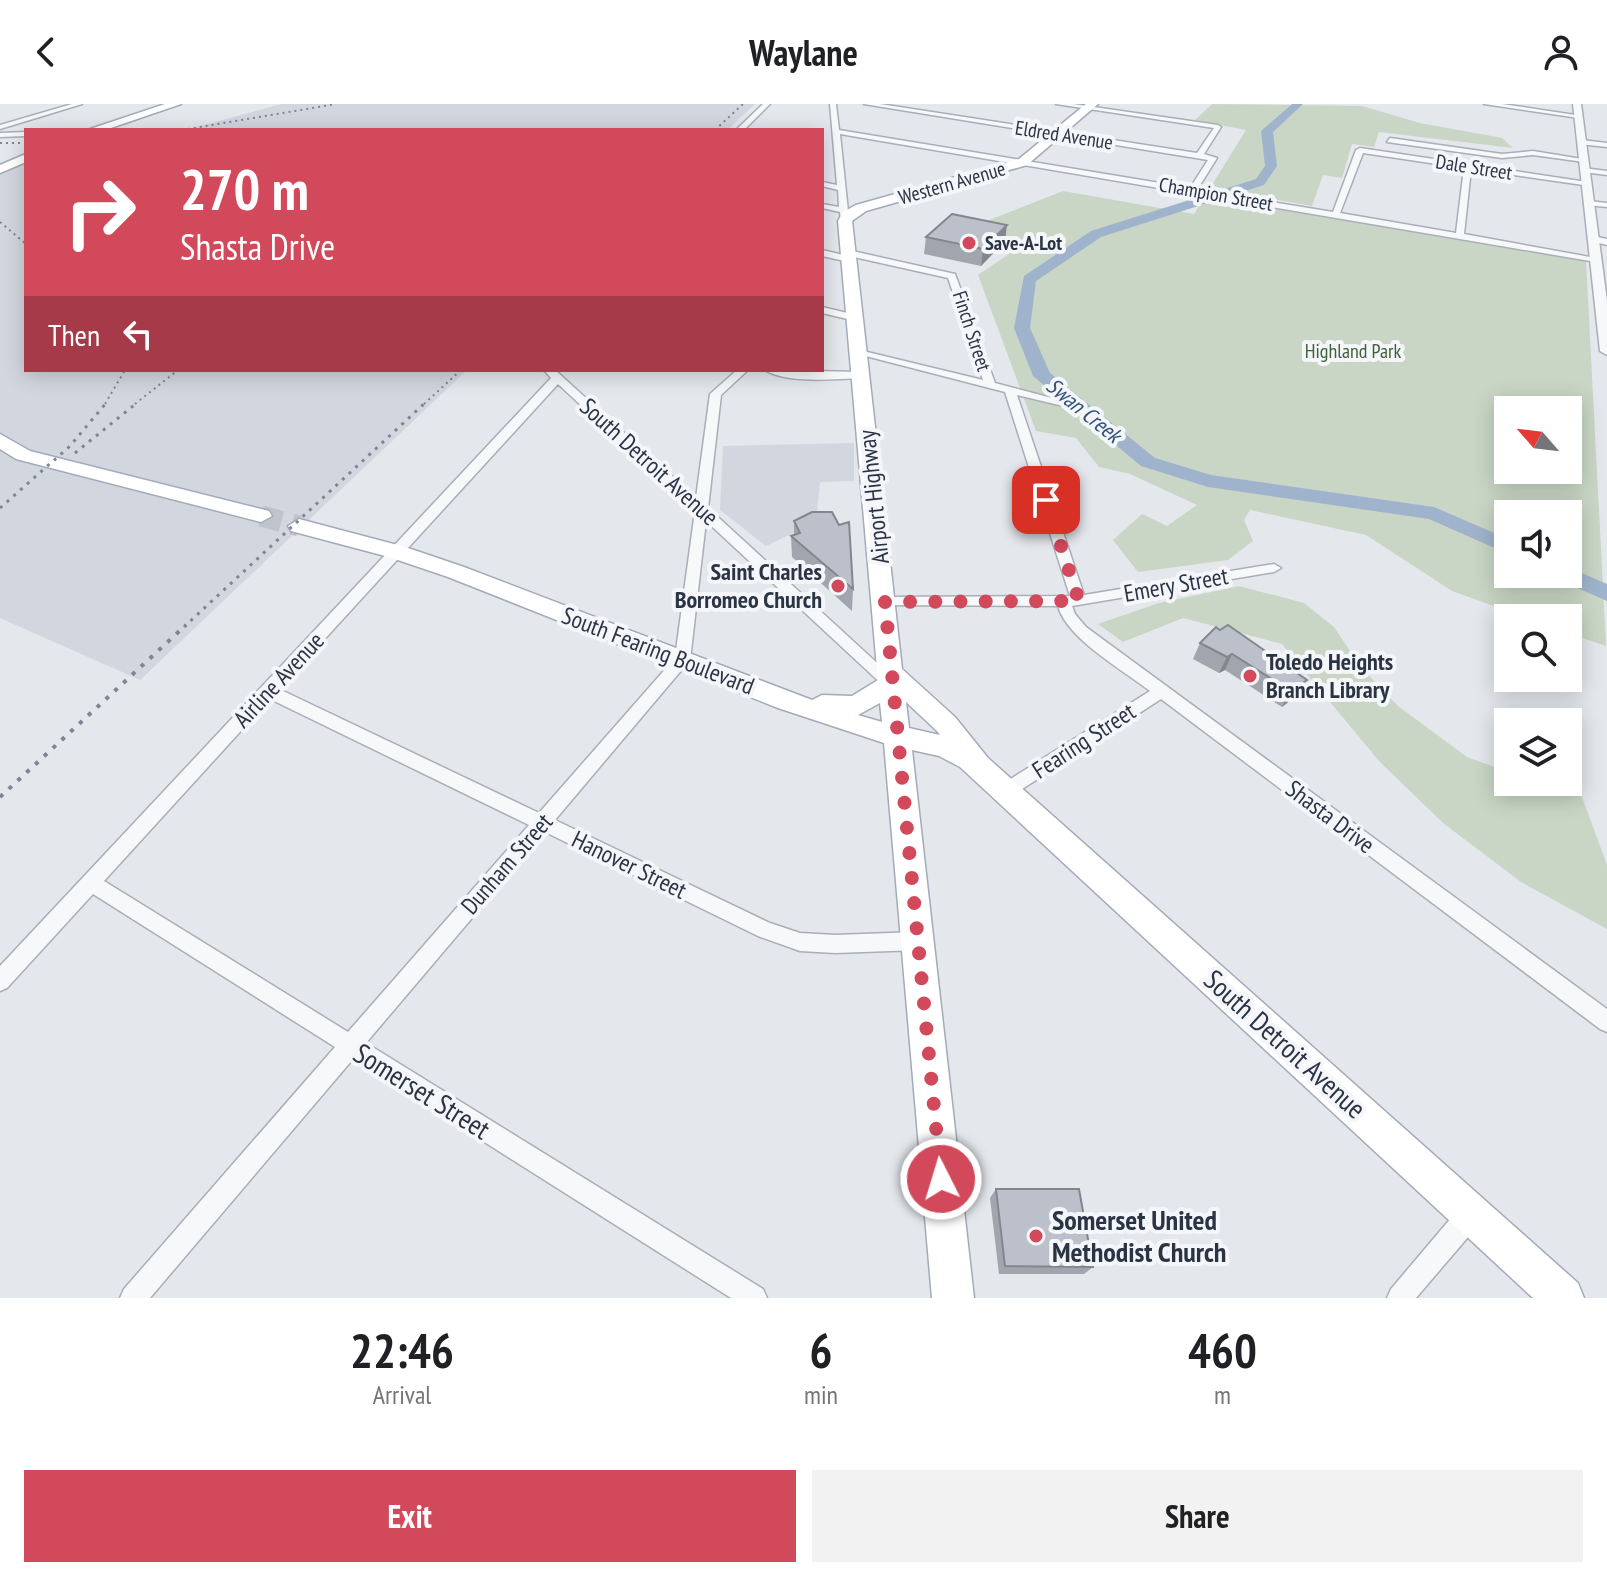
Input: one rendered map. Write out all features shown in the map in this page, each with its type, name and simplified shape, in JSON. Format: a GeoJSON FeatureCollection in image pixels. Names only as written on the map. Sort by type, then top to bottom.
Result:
{"type":"FeatureCollection","features":[{"type":"Feature","properties":{"kind":"main road"},"geometry":{"type":"LineString","coordinates":[[99,128],[176,104]]}},
{"type":"Feature","properties":{"kind":"main road","name":"Western Avenue"},"geometry":{"type":"LineString","coordinates":[[844,216],[861,208],[1023,162],[1090,106]]}},
{"type":"Feature","properties":{"kind":"main road"},"geometry":{"type":"LineString","coordinates":[[0,169],[24,159]]}},
{"type":"Feature","properties":{"kind":"main road","name":"Airport Highway"},"geometry":{"type":"LineString","coordinates":[[844,216],[899,737],[953,1298]]}},
{"type":"Feature","properties":{"kind":"main road"},"geometry":{"type":"LineString","coordinates":[[0,440],[23,455],[261,516]]}},
{"type":"Feature","properties":{"kind":"main road","name":"South Fearing Boulevard"},"geometry":{"type":"LineString","coordinates":[[299,526],[397,552],[787,701],[899,737],[945,747],[981,767],[1007,790]]}},
{"type":"Feature","properties":{"kind":"main road"},"geometry":{"type":"LineString","coordinates":[[787,701],[856,706],[891,678],[946,724],[981,767]]}},
{"type":"Feature","properties":{"kind":"main road","name":"South Detroit Avenue"},"geometry":{"type":"LineString","coordinates":[[1007,790],[1563,1298]]}},
{"type":"Feature","properties":{"kind":"street"},"geometry":{"type":"LineString","coordinates":[[0,127],[79,104]]}},
{"type":"Feature","properties":{"kind":"street"},"geometry":{"type":"LineString","coordinates":[[261,105],[276,104]]}},
{"type":"Feature","properties":{"kind":"street"},"geometry":{"type":"LineString","coordinates":[[742,128],[767,104]]}},
{"type":"Feature","properties":{"kind":"street"},"geometry":{"type":"LineString","coordinates":[[833,104],[844,216]]}},
{"type":"Feature","properties":{"kind":"street","name":"Eldred Avenue"},"geometry":{"type":"LineString","coordinates":[[867,104],[1213,158],[1193,190]]}},
{"type":"Feature","properties":{"kind":"street"},"geometry":{"type":"LineString","coordinates":[[1059,104],[1090,106],[1218,127],[1199,156]]}},
{"type":"Feature","properties":{"kind":"street"},"geometry":{"type":"LineString","coordinates":[[1487,104],[1578,110],[1593,239],[1603,284],[1607,351]]}},
{"type":"Feature","properties":{"kind":"street","name":"Champion Street"},"geometry":{"type":"LineString","coordinates":[[835,131],[1596,259]]}},
{"type":"Feature","properties":{"kind":"street"},"geometry":{"type":"LineString","coordinates":[[0,135],[24,134]]}},
{"type":"Feature","properties":{"kind":"street"},"geometry":{"type":"LineString","coordinates":[[1390,140],[1502,156],[1533,153],[1607,173]]}},
{"type":"Feature","properties":{"kind":"street"},"geometry":{"type":"LineString","coordinates":[[1582,142],[1607,145]]}},
{"type":"Feature","properties":{"kind":"street","name":"Dale Street"},"geometry":{"type":"LineString","coordinates":[[1336,214],[1360,150],[1587,184]]}},
{"type":"Feature","properties":{"kind":"street"},"geometry":{"type":"LineString","coordinates":[[1460,235],[1468,166]]}},
{"type":"Feature","properties":{"kind":"street"},"geometry":{"type":"LineString","coordinates":[[824,184],[841,188]]}},
{"type":"Feature","properties":{"kind":"street"},"geometry":{"type":"LineString","coordinates":[[1589,203],[1607,205]]}},
{"type":"Feature","properties":{"kind":"street"},"geometry":{"type":"LineString","coordinates":[[824,207],[844,216]]}},
{"type":"Feature","properties":{"kind":"street"},"geometry":{"type":"LineString","coordinates":[[1593,239],[1607,242]]}},
{"type":"Feature","properties":{"kind":"street"},"geometry":{"type":"LineString","coordinates":[[824,253],[849,256]]}},
{"type":"Feature","properties":{"kind":"street","name":"Finch Street"},"geometry":{"type":"LineString","coordinates":[[849,256],[952,276],[990,385],[1010,390],[1071,602]]}},
{"type":"Feature","properties":{"kind":"street"},"geometry":{"type":"LineString","coordinates":[[824,310],[856,318]]}},
{"type":"Feature","properties":{"kind":"street"},"geometry":{"type":"LineString","coordinates":[[859,353],[990,385]]}},
{"type":"Feature","properties":{"kind":"street"},"geometry":{"type":"LineString","coordinates":[[682,660],[716,394],[741,372]]}},
{"type":"Feature","properties":{"kind":"street"},"geometry":{"type":"LineString","coordinates":[[782,372],[807,376],[862,375]]}},
{"type":"Feature","properties":{"kind":"street","name":"South Detroit Avenue"},"geometry":{"type":"LineString","coordinates":[[553,374],[891,678]]}},
{"type":"Feature","properties":{"kind":"street","name":"Airline Avenue"},"geometry":{"type":"LineString","coordinates":[[0,981],[397,552],[553,374]]}},
{"type":"Feature","properties":{"kind":"street"},"geometry":{"type":"LineString","coordinates":[[1010,390],[1076,406]]}},
{"type":"Feature","properties":{"kind":"street","name":"Emery Street"},"geometry":{"type":"LineString","coordinates":[[1071,602],[1274,568]]}},
{"type":"Feature","properties":{"kind":"street"},"geometry":{"type":"LineString","coordinates":[[885,602],[1071,602]]}},
{"type":"Feature","properties":{"kind":"street","name":"Shasta Drive"},"geometry":{"type":"LineString","coordinates":[[1071,602],[1068,616],[1081,631],[1607,1022]]}},
{"type":"Feature","properties":{"kind":"street","name":"Dunham Street"},"geometry":{"type":"LineString","coordinates":[[133,1298],[682,660]]}},
{"type":"Feature","properties":{"kind":"street","name":"Hanover Street"},"geometry":{"type":"LineString","coordinates":[[268,691],[765,930],[800,942],[918,941]]}},
{"type":"Feature","properties":{"kind":"street","name":"Fearing Street"},"geometry":{"type":"LineString","coordinates":[[1007,790],[1160,692]]}},
{"type":"Feature","properties":{"kind":"street","name":"Somerset Street"},"geometry":{"type":"LineString","coordinates":[[91,883],[754,1298]]}},
{"type":"Feature","properties":{"kind":"street"},"geometry":{"type":"LineString","coordinates":[[1400,1298],[1472,1214]]}},
{"type":"Feature","properties":{"kind":"shaded area"},"geometry":{"type":"Polygon","coordinates":[[[282,104],[755,104],[729,128],[193,128],[282,104]]]}},
{"type":"Feature","properties":{"kind":"shaded area"},"geometry":{"type":"Polygon","coordinates":[[[24,153],[24,372],[465,372],[140,680],[0,618],[0,164],[24,153]]]}},
{"type":"Feature","properties":{"kind":"shaded area"},"geometry":{"type":"Polygon","coordinates":[[[854,443],[854,481],[820,482],[816,522],[766,546],[720,510],[723,446],[854,443]]]}},
{"type":"Feature","properties":{"kind":"green space"},"geometry":{"type":"Polygon","coordinates":[[[1212,104],[1362,106],[1420,123],[1502,138],[1513,148],[1379,132],[1374,147],[1352,144],[1342,178],[1323,175],[1312,206],[1210,188],[1246,130],[1195,120],[1212,104]]]}},
{"type":"Feature","properties":{"kind":"green space","name":"Highland Park"},"geometry":{"type":"Polygon","coordinates":[[[1063,191],[1194,214],[1206,195],[1586,260],[1606,646],[1582,638],[1582,604],[1494,606],[1452,591],[1366,535],[1250,510],[1244,520],[1253,541],[1228,560],[1138,572],[1113,540],[1142,514],[1167,526],[1197,505],[1130,474],[1099,467],[1076,438],[1036,431],[978,275],[1009,254],[1014,241],[966,229],[1063,191]]]}},
{"type":"Feature","properties":{"kind":"green space"},"geometry":{"type":"Polygon","coordinates":[[[1239,586],[1304,603],[1334,627],[1361,667],[1398,706],[1467,757],[1494,767],[1494,796],[1582,796],[1607,865],[1607,929],[1521,882],[1443,823],[1379,761],[1282,644],[1183,618],[1123,642],[1098,624],[1159,603],[1239,586]]]}},
{"type":"Feature","properties":{"kind":"building"},"geometry":{"type":"Polygon","coordinates":[[[952,214],[1007,225],[983,249],[926,237],[952,214]]]}},
{"type":"Feature","properties":{"kind":"building"},"geometry":{"type":"Polygon","coordinates":[[[812,512],[832,512],[839,525],[849,522],[853,589],[791,536],[800,533],[794,521],[812,512]]]}},
{"type":"Feature","properties":{"kind":"building"},"geometry":{"type":"Polygon","coordinates":[[[1228,625],[1307,680],[1291,691],[1232,654],[1227,657],[1200,643],[1216,627],[1220,630],[1228,625]]]}},
{"type":"Feature","properties":{"kind":"building","name":"Somerset United Methodist Church"},"geometry":{"type":"Polygon","coordinates":[[[996,1189],[1079,1189],[1093,1267],[1005,1266],[996,1189]]]}},
{"type":"Feature","properties":{"kind":"waterway","name":"Swan Creek"},"geometry":{"type":"LineString","coordinates":[[1298,104],[1267,131],[1271,166],[1260,182],[1096,234],[1029,279],[1022,328],[1042,376],[1148,462],[1208,481],[1434,513],[1494,541]]}},
{"type":"Feature","properties":{"kind":"waterway","name":"Swan Creek"},"geometry":{"type":"LineString","coordinates":[[1582,582],[1607,593]]}},
{"type":"Feature","properties":{"kind":"tunnel"},"geometry":{"type":"LineString","coordinates":[[261,516],[299,526]]}},
{"type":"Feature","properties":{"kind":"railway"},"geometry":{"type":"LineString","coordinates":[[194,128],[336,104]]}},
{"type":"Feature","properties":{"kind":"railway"},"geometry":{"type":"LineString","coordinates":[[717,128],[743,104]]}},
{"type":"Feature","properties":{"kind":"railway"},"geometry":{"type":"LineString","coordinates":[[0,143],[24,143]]}},
{"type":"Feature","properties":{"kind":"railway"},"geometry":{"type":"LineString","coordinates":[[0,222],[24,242]]}},
{"type":"Feature","properties":{"kind":"railway"},"geometry":{"type":"LineString","coordinates":[[105,404],[124,372]]}},
{"type":"Feature","properties":{"kind":"railway"},"geometry":{"type":"LineString","coordinates":[[135,404],[175,372]]}},
{"type":"Feature","properties":{"kind":"railway"},"geometry":{"type":"LineString","coordinates":[[424,404],[459,372]]}},
{"type":"Feature","properties":{"kind":"railway"},"geometry":{"type":"LineString","coordinates":[[0,508],[70,446],[107,402]]}},
{"type":"Feature","properties":{"kind":"railway"},"geometry":{"type":"LineString","coordinates":[[75,453],[138,402]]}},
{"type":"Feature","properties":{"kind":"railway"},"geometry":{"type":"LineString","coordinates":[[184,627],[426,402]]}},
{"type":"Feature","properties":{"kind":"railway"},"geometry":{"type":"LineString","coordinates":[[0,797],[186,625]]}},
{"type":"Feature","properties":{"kind":"place","name":"Save-A-Lot"},"geometry":{"type":"Point","coordinates":[969,243]}},
{"type":"Feature","properties":{"kind":"place","name":"Saint Charles Borromeo Church"},"geometry":{"type":"Point","coordinates":[838,586]}},
{"type":"Feature","properties":{"kind":"place","name":"Toledo Heights Branch Library"},"geometry":{"type":"Point","coordinates":[1250,676]}},
{"type":"Feature","properties":{"kind":"place","name":"Somerset United Methodist Church"},"geometry":{"type":"Point","coordinates":[1036,1236]}},
{"type":"Feature","properties":{"kind":"route"},"geometry":{"type":"LineString","coordinates":[[941,1179],[885,602],[1079,601],[1046,500]]}}]}
